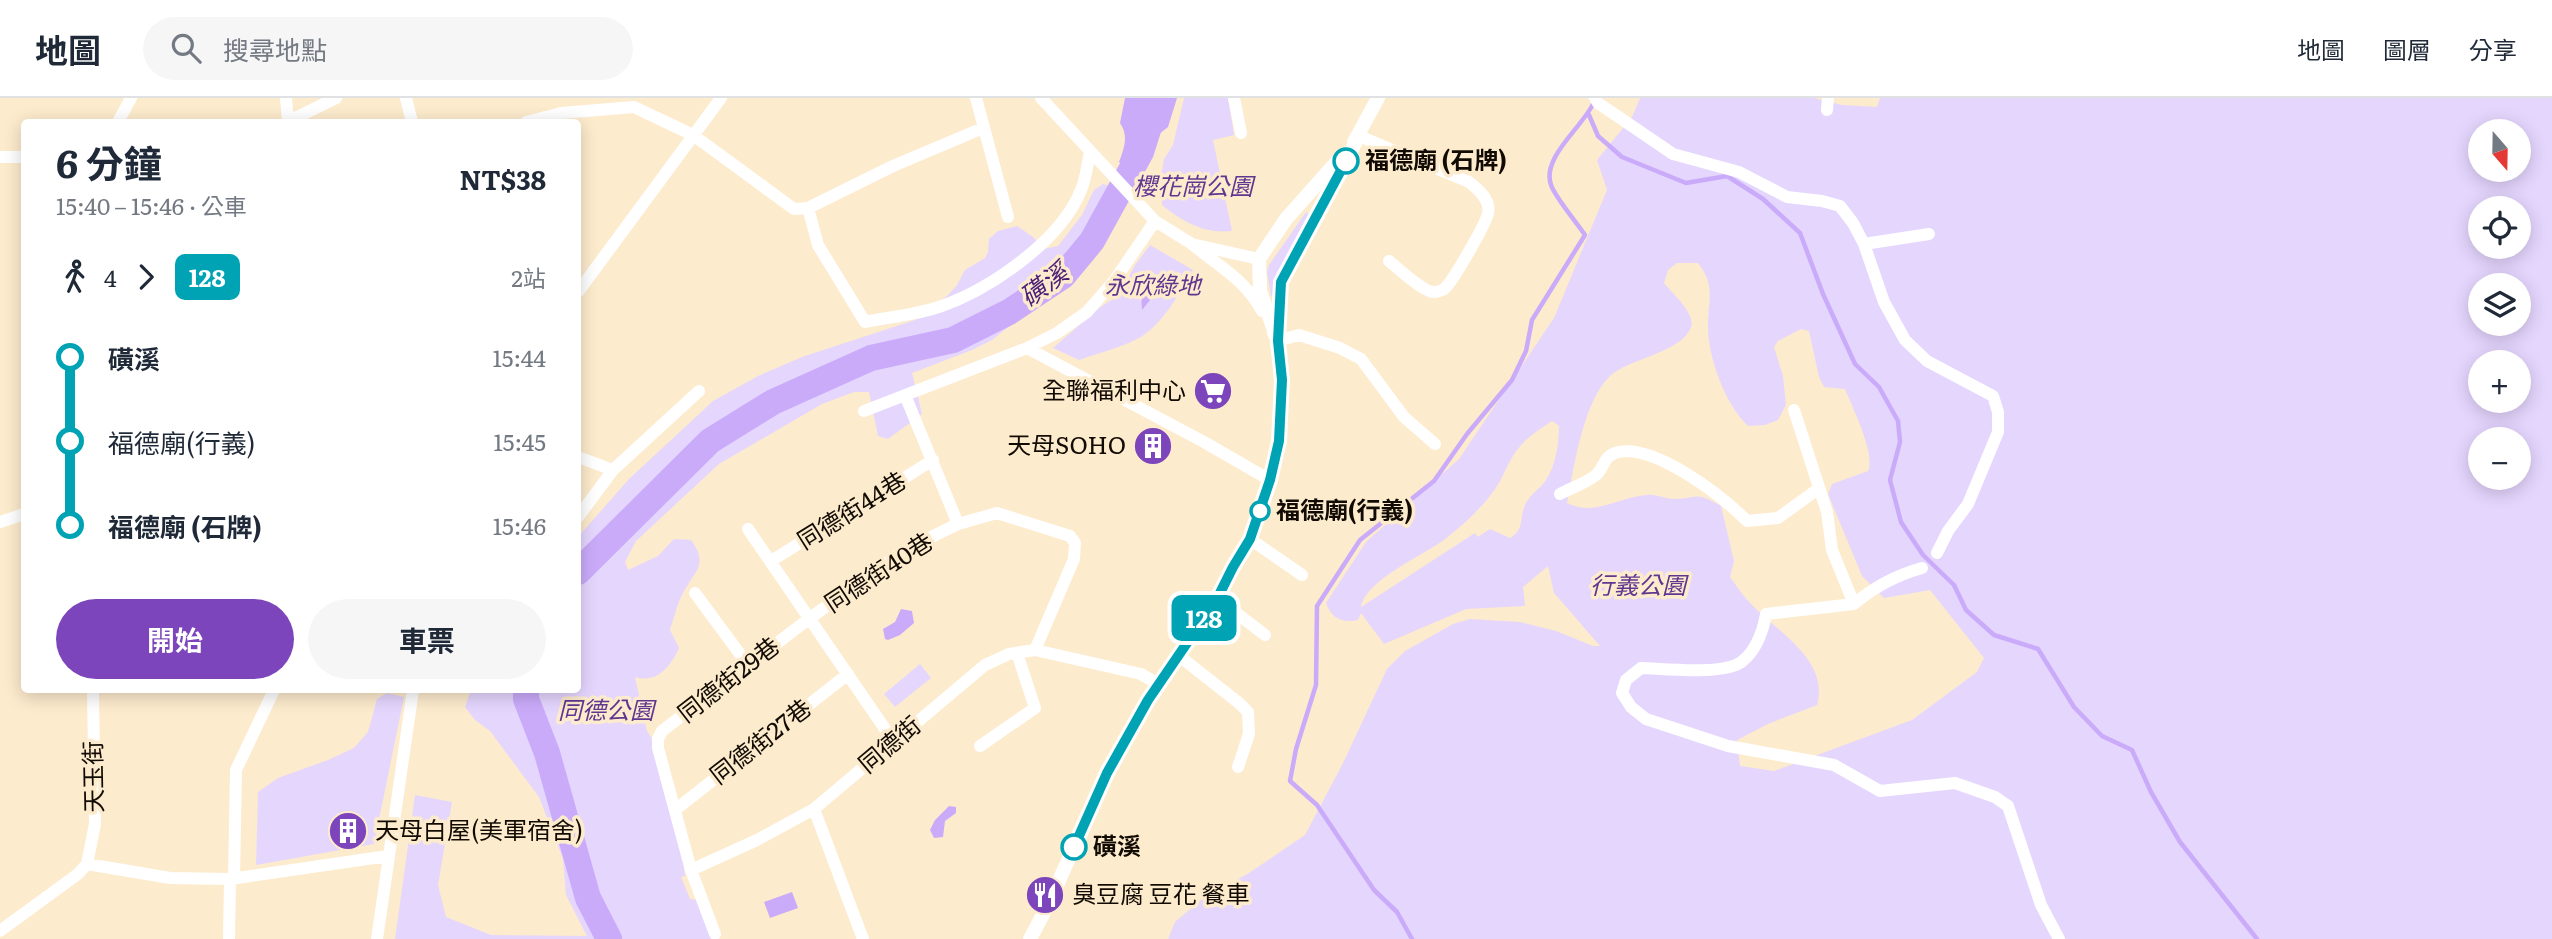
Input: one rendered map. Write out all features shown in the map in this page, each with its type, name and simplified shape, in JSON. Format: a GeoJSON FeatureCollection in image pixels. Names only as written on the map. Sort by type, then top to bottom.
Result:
{"type":"FeatureCollection","features":[{"type":"Feature","properties":{"kind":"street"},"geometry":{"type":"LineString","coordinates":[[120,119],[131,98]]}},
{"type":"Feature","properties":{"kind":"street"},"geometry":{"type":"LineString","coordinates":[[286,98],[288,119]]}},
{"type":"Feature","properties":{"kind":"street"},"geometry":{"type":"LineString","coordinates":[[294,119],[336,98]]}},
{"type":"Feature","properties":{"kind":"street"},"geometry":{"type":"LineString","coordinates":[[406,98],[411,119]]}},
{"type":"Feature","properties":{"kind":"street"},"geometry":{"type":"LineString","coordinates":[[558,118],[565,105],[564,98]]}},
{"type":"Feature","properties":{"kind":"street"},"geometry":{"type":"LineString","coordinates":[[581,288],[721,98]]}},
{"type":"Feature","properties":{"kind":"street"},"geometry":{"type":"LineString","coordinates":[[976,98],[1008,217]]}},
{"type":"Feature","properties":{"kind":"street"},"geometry":{"type":"LineString","coordinates":[[1041,98],[1155,221],[1192,244],[1253,294],[1278,341]]}},
{"type":"Feature","properties":{"kind":"street"},"geometry":{"type":"LineString","coordinates":[[1234,98],[1241,133]]}},
{"type":"Feature","properties":{"kind":"street"},"geometry":{"type":"LineString","coordinates":[[1030,939],[1054,894],[1107,773],[1158,684],[1217,599],[1250,539],[1270,480],[1279,429],[1282,380],[1278,341],[1281,282],[1378,98]]}},
{"type":"Feature","properties":{"kind":"street"},"geometry":{"type":"LineString","coordinates":[[1595,98],[1598,103],[1673,153],[1739,172],[1787,197],[1840,206],[1864,244],[1884,302],[1905,341],[1927,361],[1993,396],[1998,412],[1997,432],[1968,504],[1948,531],[1937,553]]}},
{"type":"Feature","properties":{"kind":"street"},"geometry":{"type":"LineString","coordinates":[[558,118],[634,107],[693,135],[793,209],[807,208],[893,166],[983,128]]}},
{"type":"Feature","properties":{"kind":"street"},"geometry":{"type":"LineString","coordinates":[[1278,341],[1260,291],[1259,259],[1286,219],[1359,136]]}},
{"type":"Feature","properties":{"kind":"street"},"geometry":{"type":"LineString","coordinates":[[1359,136],[1469,182],[1479,189],[1487,201],[1488,213],[1466,258],[1445,289],[1428,291],[1389,261]]}},
{"type":"Feature","properties":{"kind":"street"},"geometry":{"type":"LineString","coordinates":[[807,208],[818,244],[865,322],[937,308],[997,281],[1053,232],[1070,211],[1082,190],[1090,153]]}},
{"type":"Feature","properties":{"kind":"street"},"geometry":{"type":"LineString","coordinates":[[0,157],[21,157]]}},
{"type":"Feature","properties":{"kind":"street"},"geometry":{"type":"LineString","coordinates":[[864,411],[1027,348],[1057,333],[1087,312],[1114,281],[1155,221]]}},
{"type":"Feature","properties":{"kind":"street"},"geometry":{"type":"LineString","coordinates":[[1864,244],[1929,234]]}},
{"type":"Feature","properties":{"kind":"street"},"geometry":{"type":"LineString","coordinates":[[1192,244],[1259,259]]}},
{"type":"Feature","properties":{"kind":"street"},"geometry":{"type":"LineString","coordinates":[[1278,341],[1299,335],[1340,348],[1361,359],[1404,417],[1434,444]]}},
{"type":"Feature","properties":{"kind":"street"},"geometry":{"type":"LineString","coordinates":[[1027,348],[1270,480]]}},
{"type":"Feature","properties":{"kind":"street"},"geometry":{"type":"LineString","coordinates":[[581,513],[613,470],[699,391]]}},
{"type":"Feature","properties":{"kind":"street"},"geometry":{"type":"LineString","coordinates":[[905,395],[958,524]]}},
{"type":"Feature","properties":{"kind":"street"},"geometry":{"type":"LineString","coordinates":[[1794,410],[1830,523],[1832,550],[1854,604]]}},
{"type":"Feature","properties":{"kind":"street"},"geometry":{"type":"LineString","coordinates":[[1560,494],[1598,474],[1603,461],[1614,454],[1634,450],[1694,477],[1747,521],[1778,518],[1818,489]]}},
{"type":"Feature","properties":{"kind":"street"},"geometry":{"type":"LineString","coordinates":[[581,458],[613,470]]}},
{"type":"Feature","properties":{"kind":"street","name":"同德街44巷"},"geometry":{"type":"LineString","coordinates":[[771,561],[933,460]]}},
{"type":"Feature","properties":{"kind":"street","name":"同德街40巷"},"geometry":{"type":"LineString","coordinates":[[810,618],[902,552],[958,524],[997,513],[1070,536],[1075,542],[1074,559],[1035,650]]}},
{"type":"Feature","properties":{"kind":"street"},"geometry":{"type":"LineString","coordinates":[[0,522],[21,515]]}},
{"type":"Feature","properties":{"kind":"street"},"geometry":{"type":"LineString","coordinates":[[748,529],[894,742]]}},
{"type":"Feature","properties":{"kind":"street"},"geometry":{"type":"LineString","coordinates":[[1250,539],[1302,575]]}},
{"type":"Feature","properties":{"kind":"street"},"geometry":{"type":"LineString","coordinates":[[1923,568],[1900,575],[1854,604],[1766,614],[1754,649],[1737,665],[1701,670],[1642,668],[1626,680],[1622,693],[1631,706],[1646,719],[1728,746],[1834,765],[1880,791],[1955,783],[1995,797],[2008,806],[2041,905],[2059,939]]}},
{"type":"Feature","properties":{"kind":"street"},"geometry":{"type":"LineString","coordinates":[[695,593],[748,665]]}},
{"type":"Feature","properties":{"kind":"street"},"geometry":{"type":"LineString","coordinates":[[1217,599],[1265,635]]}},
{"type":"Feature","properties":{"kind":"street","name":"同德街29巷"},"geometry":{"type":"LineString","coordinates":[[691,870],[658,748],[658,739],[662,731],[810,618]]}},
{"type":"Feature","properties":{"kind":"street","name":"同德街"},"geometry":{"type":"LineString","coordinates":[[691,870],[757,840],[814,809],[985,665],[1009,654],[1035,650],[1141,674],[1158,684]]}},
{"type":"Feature","properties":{"kind":"street"},"geometry":{"type":"LineString","coordinates":[[980,746],[1035,708],[1017,653]]}},
{"type":"Feature","properties":{"kind":"street"},"geometry":{"type":"LineString","coordinates":[[1178,655],[1248,712],[1249,734],[1238,767]]}},
{"type":"Feature","properties":{"kind":"street","name":"同德街27巷"},"geometry":{"type":"LineString","coordinates":[[675,810],[848,674]]}},
{"type":"Feature","properties":{"kind":"street","name":"天玉街"},"geometry":{"type":"LineString","coordinates":[[87,864],[95,824],[93,693]]}},
{"type":"Feature","properties":{"kind":"street"},"geometry":{"type":"LineString","coordinates":[[229,939],[236,770],[273,693]]}},
{"type":"Feature","properties":{"kind":"street"},"geometry":{"type":"LineString","coordinates":[[377,939],[413,693]]}},
{"type":"Feature","properties":{"kind":"street"},"geometry":{"type":"LineString","coordinates":[[814,809],[863,939]]}},
{"type":"Feature","properties":{"kind":"street"},"geometry":{"type":"LineString","coordinates":[[0,931],[78,874],[87,864],[170,878],[232,879],[388,856]]}},
{"type":"Feature","properties":{"kind":"street"},"geometry":{"type":"LineString","coordinates":[[691,870],[715,934]]}},
{"type":"Feature","properties":{"kind":"green space","name":"櫻花崗公園"},"geometry":{"type":"Polygon","coordinates":[[[1184,98],[1228,98],[1234,135],[1213,140],[1232,231],[1203,229],[1178,217],[1162,205],[1161,176],[1164,159],[1173,145],[1184,98]]]}},
{"type":"Feature","properties":{"kind":"green space","name":"行義公園"},"geometry":{"type":"Polygon","coordinates":[[[1640,98],[1814,98],[1842,105],[1877,107],[1880,98],[2552,98],[2552,939],[1168,939],[1175,922],[1201,900],[1249,873],[1305,835],[1342,765],[1387,669],[1405,651],[1453,624],[1470,619],[1520,622],[1600,646],[1554,593],[1548,566],[1523,587],[1525,606],[1466,609],[1384,644],[1361,613],[1358,620],[1342,620],[1331,613],[1326,603],[1366,542],[1459,459],[1554,318],[1607,190],[1597,160],[1632,117],[1640,98]],[[1677,263],[1668,270],[1664,283],[1687,310],[1692,322],[1691,327],[1686,336],[1677,343],[1618,370],[1600,388],[1581,436],[1567,503],[1587,508],[1650,495],[1674,499],[1698,496],[1721,506],[1734,561],[1730,577],[1748,601],[1808,660],[1816,674],[1819,689],[1817,705],[1768,724],[1737,740],[1740,766],[1774,771],[1912,720],[1977,672],[1984,658],[1930,590],[1884,598],[1862,576],[1828,494],[1832,484],[1868,471],[1869,454],[1845,389],[1824,387],[1819,377],[1809,331],[1801,329],[1778,341],[1774,347],[1783,376],[1786,405],[1778,420],[1765,425],[1748,426],[1725,393],[1711,352],[1708,326],[1709,286],[1704,271],[1698,263],[1677,263]],[[1552,421],[1518,449],[1495,489],[1475,513],[1444,540],[1383,578],[1365,597],[1361,607],[1475,533],[1478,537],[1490,529],[1510,538],[1515,535],[1527,501],[1546,480],[1555,461],[1559,426],[1552,421]]]}},
{"type":"Feature","properties":{"kind":"green space","name":"同德公園"},"geometry":{"type":"Polygon","coordinates":[[[1103,184],[1112,187],[1125,205],[1090,254],[1061,285],[992,340],[912,373],[922,414],[888,439],[878,436],[869,392],[854,392],[822,404],[719,464],[636,541],[625,562],[628,570],[658,556],[674,539],[691,540],[699,556],[700,562],[681,597],[670,630],[679,648],[676,655],[656,676],[643,679],[635,677],[647,731],[651,737],[682,853],[685,876],[681,877],[690,899],[698,900],[713,939],[395,939],[415,795],[452,802],[438,885],[446,917],[491,935],[587,936],[566,895],[563,859],[539,797],[490,731],[475,720],[465,707],[470,693],[581,693],[581,534],[629,479],[713,401],[758,376],[802,357],[915,320],[947,296],[965,270],[985,258],[989,239],[998,231],[1017,226],[1044,249],[1058,246],[1082,215],[1094,190],[1103,184]]]}},
{"type":"Feature","properties":{"kind":"green space"},"geometry":{"type":"Polygon","coordinates":[[[1306,212],[1311,215],[1275,295],[1271,296],[1267,272],[1269,265],[1306,212]]]}},
{"type":"Feature","properties":{"kind":"green space","name":"永欣綠地"},"geometry":{"type":"Polygon","coordinates":[[[1150,245],[1193,270],[1176,299],[1154,327],[1130,342],[1079,360],[1053,348],[1099,308],[1119,295],[1135,265],[1150,245]]]}},
{"type":"Feature","properties":{"kind":"green space"},"geometry":{"type":"Polygon","coordinates":[[[920,664],[931,678],[895,707],[884,694],[920,664]]]}},
{"type":"Feature","properties":{"kind":"green space"},"geometry":{"type":"Polygon","coordinates":[[[387,693],[404,697],[374,844],[256,865],[258,792],[278,778],[354,748],[368,732],[377,699],[387,693]]]}},
{"type":"Feature","properties":{"kind":"shaded area"},"geometry":{"type":"Polygon","coordinates":[[[1125,98],[1177,98],[1168,127],[1158,135],[1139,184],[1119,162],[1125,142],[1120,123],[1125,98]]]}},
{"type":"Feature","properties":{"kind":"shaded area"},"geometry":{"type":"Polygon","coordinates":[[[1163,284],[1142,310],[1141,290],[1163,284]]]}},
{"type":"Feature","properties":{"kind":"shaded area"},"geometry":{"type":"Polygon","coordinates":[[[901,609],[912,611],[914,623],[900,635],[885,639],[883,629],[895,622],[901,609]]]}},
{"type":"Feature","properties":{"kind":"shaded area"},"geometry":{"type":"Polygon","coordinates":[[[949,806],[956,807],[956,813],[945,821],[943,837],[934,838],[930,830],[935,820],[949,806]]]}},
{"type":"Feature","properties":{"kind":"shaded area"},"geometry":{"type":"Polygon","coordinates":[[[792,892],[798,908],[770,918],[764,902],[792,892]]]}},
{"type":"Feature","properties":{"kind":"waterway","name":"磺溪"},"geometry":{"type":"LineString","coordinates":[[581,569],[710,441],[773,402],[871,358],[953,340],[1009,312],[1063,276],[1092,241],[1141,152],[1152,117],[1154,98]]}},
{"type":"Feature","properties":{"kind":"waterway"},"geometry":{"type":"LineString","coordinates":[[1412,939],[1397,912],[1374,890],[1317,805],[1290,781],[1296,749],[1316,685],[1317,606],[1360,540],[1434,481],[1467,434],[1512,380],[1526,351],[1532,320],[1585,235],[1553,190],[1550,174],[1558,153],[1594,102]]}},
{"type":"Feature","properties":{"kind":"waterway"},"geometry":{"type":"LineString","coordinates":[[1589,115],[1598,136],[1622,157],[1686,183],[1727,176],[1763,199],[1800,233],[1823,294],[1855,364],[1879,387],[1898,421],[1900,442],[1890,480],[1901,522],[1923,555],[1954,585],[1966,610],[1994,635],[2038,649],[2074,707],[2102,736],[2132,750],[2151,792],[2180,842],[2257,939]]}},
{"type":"Feature","properties":{"kind":"waterway","name":"磺溪"},"geometry":{"type":"LineString","coordinates":[[526,693],[547,753],[588,898],[609,939]]}},
{"type":"Feature","properties":{"kind":"bus line","name":"128"},"geometry":{"type":"LineString","coordinates":[[1074,847],[1107,773],[1148,700],[1217,599],[1250,539],[1270,480],[1279,441],[1282,380],[1278,341],[1281,282],[1346,161]]}},
{"type":"Feature","properties":{"kind":"place","name":"福德廟 (石牌)"},"geometry":{"type":"Point","coordinates":[1346,161]}},
{"type":"Feature","properties":{"kind":"place","name":"全聯福利中心"},"geometry":{"type":"Point","coordinates":[1213,391]}},
{"type":"Feature","properties":{"kind":"place","name":"天母SOHO"},"geometry":{"type":"Point","coordinates":[1153,446]}},
{"type":"Feature","properties":{"kind":"place","name":"福德廟(行義)"},"geometry":{"type":"Point","coordinates":[1260,511]}},
{"type":"Feature","properties":{"kind":"place","name":"天母白屋(美軍宿舍)"},"geometry":{"type":"Point","coordinates":[348,831]}},
{"type":"Feature","properties":{"kind":"place","name":"磺溪"},"geometry":{"type":"Point","coordinates":[1074,847]}},
{"type":"Feature","properties":{"kind":"place","name":"臭豆腐 豆花 餐車"},"geometry":{"type":"Point","coordinates":[1045,895]}}]}
